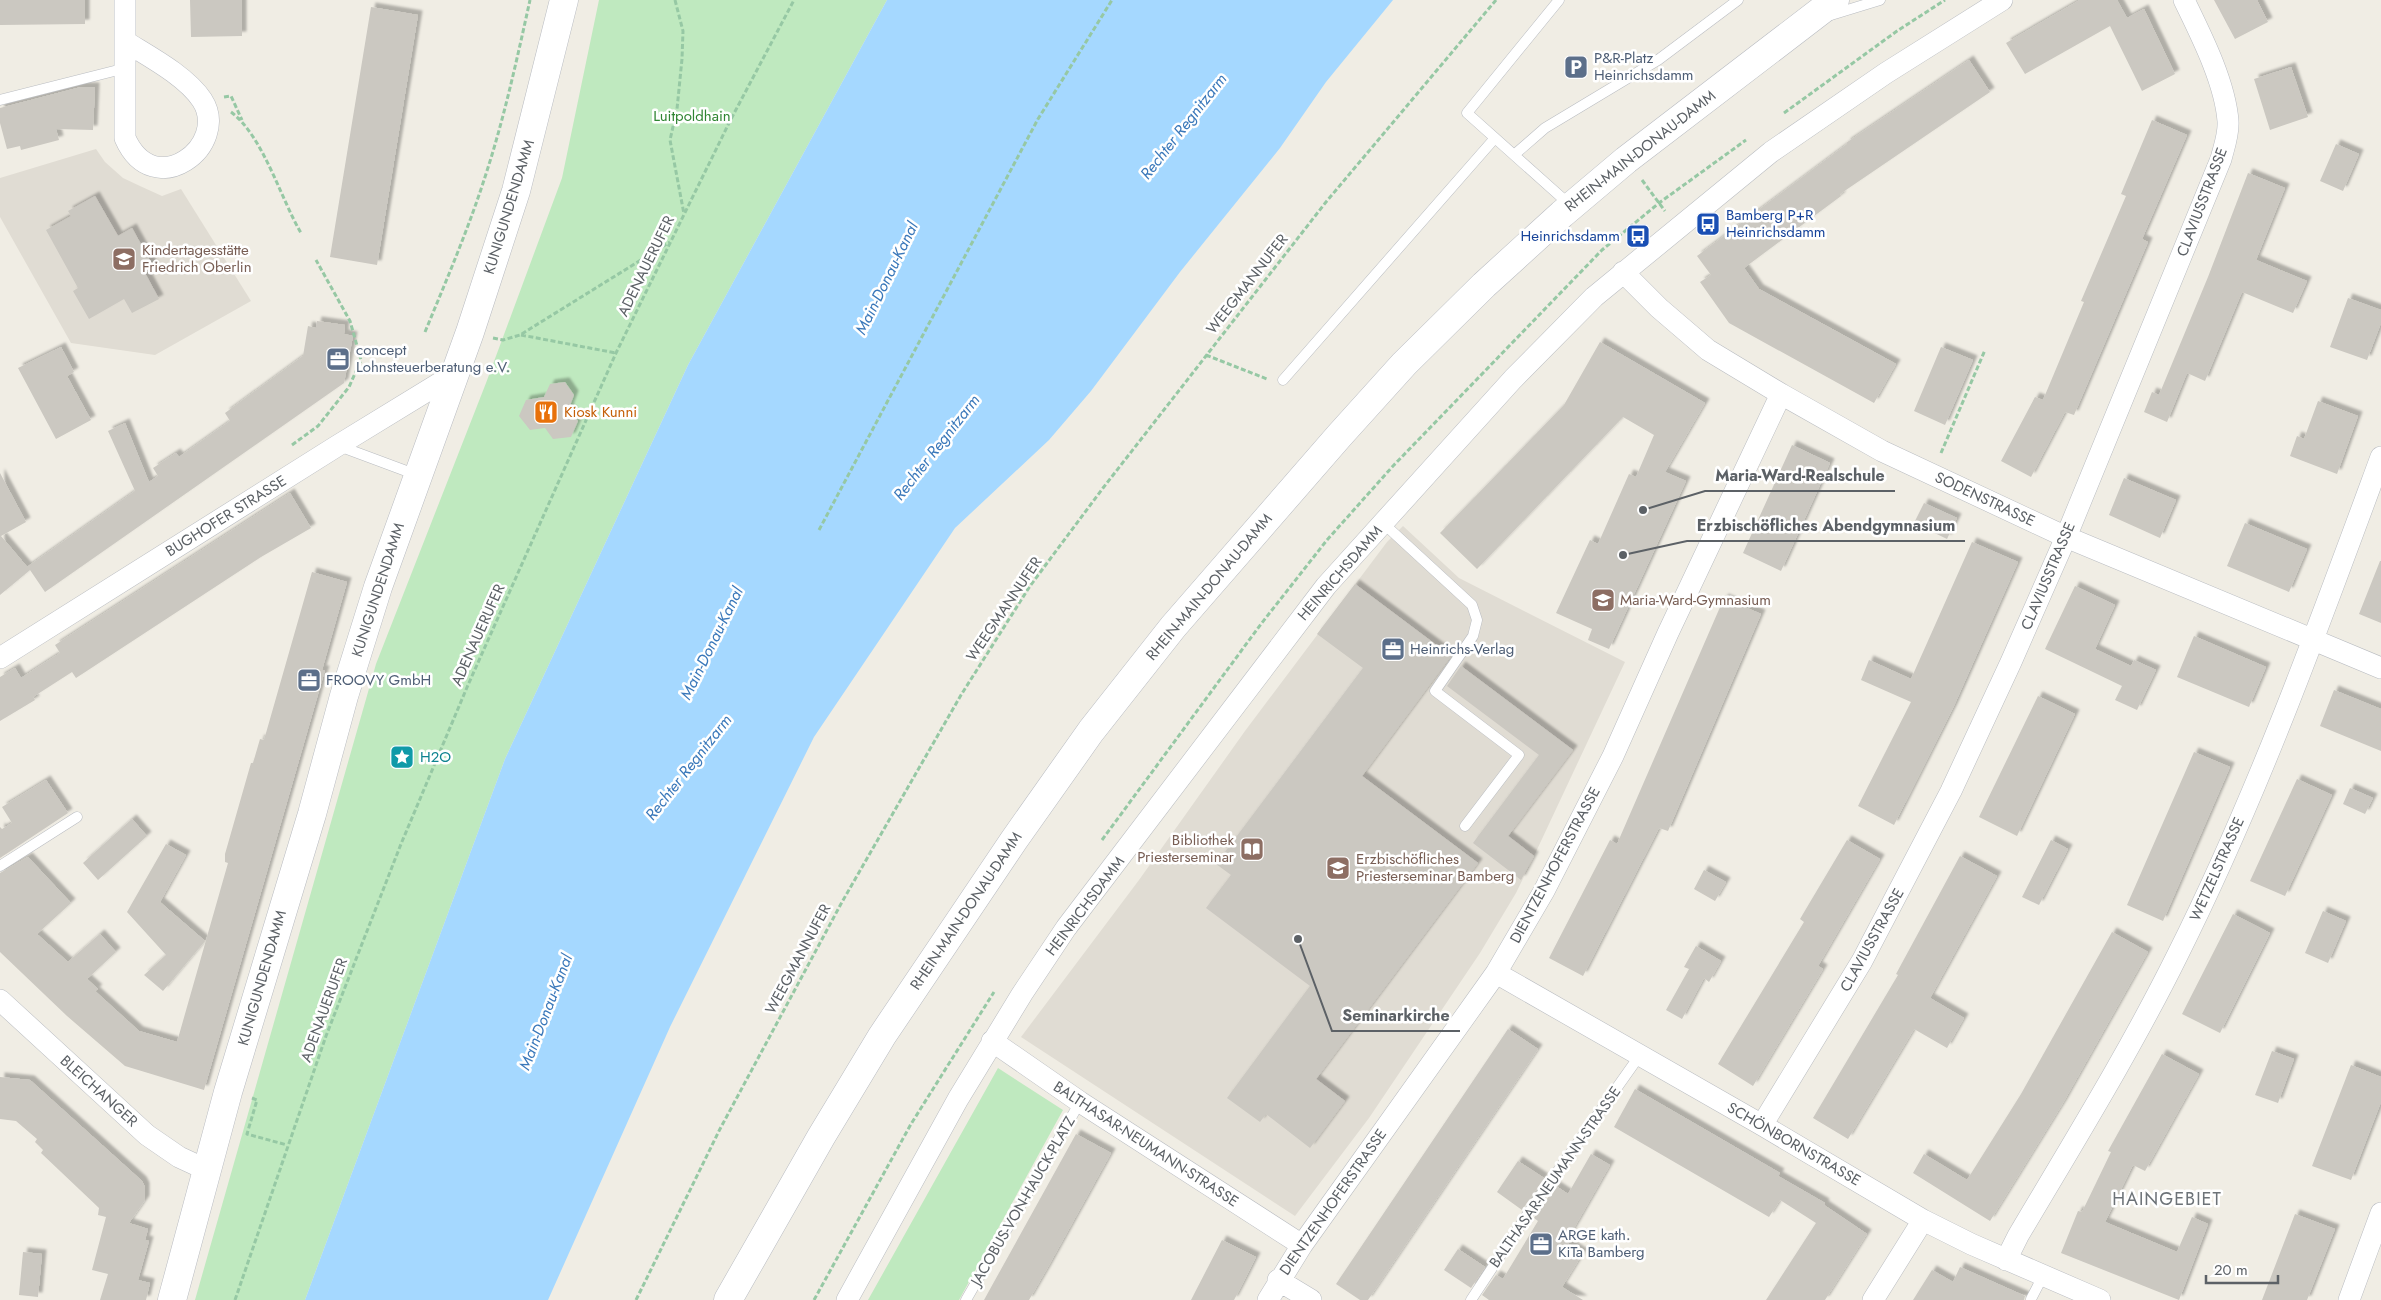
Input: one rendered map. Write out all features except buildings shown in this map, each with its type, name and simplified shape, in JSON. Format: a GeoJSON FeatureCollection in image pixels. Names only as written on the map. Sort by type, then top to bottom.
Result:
{"type":"FeatureCollection","features":[{"type":"Feature","properties":{"kind":"street"},"geometry":{"type":"LineString","coordinates":[[125,0],[125,138],[131,152],[146,163],[165,168],[177,166],[190,160],[200,147],[207,129],[206,108],[196,94],[181,80],[160,63],[126,42]]}},
{"type":"Feature","properties":{"kind":"street","name":"KUNIGUNDENDAMM"},"geometry":{"type":"LineString","coordinates":[[172,1300],[206,1170],[285,899],[312,814],[344,696],[378,587],[470,332],[516,191],[564,0]]}},
{"type":"Feature","properties":{"kind":"street","name":"RHEIN-MAIN-DONAU-DAMM"},"geometry":{"type":"LineString","coordinates":[[728,1300],[821,1136],[882,1036],[1014,840],[1091,731],[1174,627],[1339,436],[1404,364],[1484,285],[1571,206],[1626,160],[1835,0]]}},
{"type":"Feature","properties":{"kind":"street","name":"HEINRICHSDAMM"},"geometry":{"type":"LineString","coordinates":[[847,1300],[992,1041],[1066,928],[1321,592],[1513,379],[1594,296],[1738,177],[1826,112],[2002,0]]}},
{"type":"Feature","properties":{"kind":"street","name":"CLAVIUSSTRASSE"},"geometry":{"type":"LineString","coordinates":[[1762,1125],[1862,961],[1955,782],[2066,537],[2221,159],[2227,138],[2228,122],[2223,94],[2184,0]]}},
{"type":"Feature","properties":{"kind":"street","name":"SODENSTRASSE"},"geometry":{"type":"LineString","coordinates":[[1623,272],[1660,308],[1708,350],[1882,452],[2066,537],[2381,668]]}},
{"type":"Feature","properties":{"kind":"street","name":"BUGHOFER STRASSE"},"geometry":{"type":"LineString","coordinates":[[0,658],[453,375]]}},
{"type":"Feature","properties":{"kind":"street","name":"DIENTZENHOFERSTRASSE"},"geometry":{"type":"LineString","coordinates":[[1268,1300],[1278,1280],[1302,1245],[1496,973],[1544,891],[1613,756],[1668,632],[1781,394]]}},
{"type":"Feature","properties":{"kind":"street","name":"WETZELSTRASSE"},"geometry":{"type":"LineString","coordinates":[[2006,1260],[2018,1236],[2137,1035],[2179,952],[2233,834],[2313,639],[2381,457]]}},
{"type":"Feature","properties":{"kind":"street","name":"SCHÖNBORNSTRASSE"},"geometry":{"type":"LineString","coordinates":[[1496,973],[1762,1125],[1923,1220],[2006,1260],[2100,1300]]}},
{"type":"Feature","properties":{"kind":"street","name":"BLEICHANGER"},"geometry":{"type":"LineString","coordinates":[[0,1000],[147,1135],[179,1157],[206,1170]]}},
{"type":"Feature","properties":{"kind":"street","name":"BALTHASAR-NEUMANN-STRASSE"},"geometry":{"type":"LineString","coordinates":[[992,1041],[1080,1102],[1302,1245]]}},
{"type":"Feature","properties":{"kind":"street"},"geometry":{"type":"LineString","coordinates":[[2348,1300],[2381,1213]]}},
{"type":"Feature","properties":{"kind":"street"},"geometry":{"type":"LineString","coordinates":[[1873,1300],[1923,1220]]}},
{"type":"Feature","properties":{"kind":"street"},"geometry":{"type":"LineString","coordinates":[[1278,1280],[1311,1300]]}},
{"type":"Feature","properties":{"kind":"lane"},"geometry":{"type":"LineString","coordinates":[[1559,0],[1467,113],[1571,206]]}},
{"type":"Feature","properties":{"kind":"lane"},"geometry":{"type":"LineString","coordinates":[[1514,154],[1545,128],[1658,60],[1738,0]]}},
{"type":"Feature","properties":{"kind":"lane"},"geometry":{"type":"LineString","coordinates":[[1806,22],[1880,0]]}},
{"type":"Feature","properties":{"kind":"lane"},"geometry":{"type":"LineString","coordinates":[[0,100],[126,68]]}},
{"type":"Feature","properties":{"kind":"lane"},"geometry":{"type":"LineString","coordinates":[[1283,380],[1495,138]]}},
{"type":"Feature","properties":{"kind":"lane"},"geometry":{"type":"LineString","coordinates":[[337,446],[418,475]]}},
{"type":"Feature","properties":{"kind":"lane"},"geometry":{"type":"LineString","coordinates":[[1383,523],[1472,605],[1476,620],[1473,636],[1436,691],[1519,755],[1465,826]]}},
{"type":"Feature","properties":{"kind":"lane"},"geometry":{"type":"LineString","coordinates":[[0,866],[77,817]]}},
{"type":"Feature","properties":{"kind":"lane","name":"BALTHASAR-NEUMANN-STRASSE"},"geometry":{"type":"LineString","coordinates":[[1471,1300],[1531,1210],[1640,1055]]}},
{"type":"Feature","properties":{"kind":"lane","name":"JACOBUS-VON-HAUCK-PLATZ"},"geometry":{"type":"LineString","coordinates":[[966,1300],[1080,1102]]}},
{"type":"Feature","properties":{"kind":"lane"},"geometry":{"type":"LineString","coordinates":[[2032,1299],[2043,1276]]}},
{"type":"Feature","properties":{"kind":"path"},"geometry":{"type":"LineString","coordinates":[[425,332],[469,224],[486,176],[530,0]]}},
{"type":"Feature","properties":{"kind":"path"},"geometry":{"type":"LineString","coordinates":[[675,0],[682,31],[682,40],[677,109],[670,140],[684,214]]}},
{"type":"Feature","properties":{"kind":"path","name":"ADENAUERUFER"},"geometry":{"type":"LineString","coordinates":[[235,1300],[329,1028],[401,844],[491,633],[616,353],[684,214],[794,0]]}},
{"type":"Feature","properties":{"kind":"path"},"geometry":{"type":"LineString","coordinates":[[819,530],[1038,119],[1112,0]]}},
{"type":"Feature","properties":{"kind":"path","name":"WEEGMANNUFER"},"geometry":{"type":"LineString","coordinates":[[636,1300],[720,1129],[842,902],[961,695],[1030,586],[1206,355],[1326,202],[1496,0]]}},
{"type":"Feature","properties":{"kind":"path"},"geometry":{"type":"LineString","coordinates":[[231,96],[243,121],[258,145],[287,210],[301,233]]}},
{"type":"Feature","properties":{"kind":"path"},"geometry":{"type":"LineString","coordinates":[[206,108],[228,110],[243,121]]}},
{"type":"Feature","properties":{"kind":"path"},"geometry":{"type":"LineString","coordinates":[[1626,160],[1677,226]]}},
{"type":"Feature","properties":{"kind":"path"},"geometry":{"type":"LineString","coordinates":[[616,353],[520,335],[670,242]]}},
{"type":"Feature","properties":{"kind":"path"},"geometry":{"type":"LineString","coordinates":[[286,449],[318,426],[349,387],[361,360],[350,321],[316,260]]}},
{"type":"Feature","properties":{"kind":"path"},"geometry":{"type":"LineString","coordinates":[[1942,452],[1985,350]]}},
{"type":"Feature","properties":{"kind":"path"},"geometry":{"type":"LineString","coordinates":[[1206,355],[1262,378],[1283,380]]}},
{"type":"Feature","properties":{"kind":"path"},"geometry":{"type":"LineString","coordinates":[[257,1100],[247,1134],[287,1145]]}},
{"type":"Feature","properties":{"kind":"shaded area","name":"Kindertagesstätte Friedrich Oberlin"},"geometry":{"type":"Polygon","coordinates":[[[96,149],[105,162],[123,178],[140,186],[162,196],[181,189],[251,301],[155,355],[71,343],[0,217],[0,178],[96,149]]]}},
{"type":"Feature","properties":{"kind":"shaded area","name":"Erzbischöfliches Priesterseminar Bamberg"},"geometry":{"type":"Polygon","coordinates":[[[1403,526],[1459,578],[1625,662],[1516,893],[1480,953],[1369,1118],[1295,1216],[1021,1037],[1139,880],[1245,731],[1387,542],[1403,526]]]}},
{"type":"Feature","properties":{"kind":"green space","name":"Luitpoldhain"},"geometry":{"type":"Polygon","coordinates":[[[599,0],[887,0],[688,365],[505,759],[305,1300],[195,1300],[376,664],[486,383],[562,178],[599,0]]]}},
{"type":"Feature","properties":{"kind":"green space"},"geometry":{"type":"Polygon","coordinates":[[[998,1068],[1063,1110],[959,1300],[868,1300],[998,1068]]]}},
{"type":"Feature","properties":{"kind":"water"},"geometry":{"type":"Polygon","coordinates":[[[887,0],[1393,0],[1326,82],[1280,148],[1180,272],[1091,391],[1049,440],[955,528],[814,737],[670,1027],[548,1300],[305,1300],[505,759],[688,365],[887,0]]]}},
{"type":"Feature","properties":{"kind":"place","name":"P&R-Platz Heinrichsdamm"},"geometry":{"type":"Point","coordinates":[1576,67]}},
{"type":"Feature","properties":{"kind":"place","name":"Bamberg P+R Heinrichsdamm"},"geometry":{"type":"Point","coordinates":[1708,224]}},
{"type":"Feature","properties":{"kind":"place","name":"Heinrichsdamm"},"geometry":{"type":"Point","coordinates":[1638,236]}},
{"type":"Feature","properties":{"kind":"place","name":"Kindertagesstätte Friedrich Oberlin"},"geometry":{"type":"Point","coordinates":[124,259]}},
{"type":"Feature","properties":{"kind":"place","name":"concept Lohnsteuerberatung e.V."},"geometry":{"type":"Point","coordinates":[338,359]}},
{"type":"Feature","properties":{"kind":"place","name":"Kiosk Kunni"},"geometry":{"type":"Point","coordinates":[546,412]}},
{"type":"Feature","properties":{"kind":"place","name":"Maria-Ward-Realschule"},"geometry":{"type":"Point","coordinates":[1643,510]}},
{"type":"Feature","properties":{"kind":"place","name":"Erzbischöfliches Abendgymnasium"},"geometry":{"type":"Point","coordinates":[1623,555]}},
{"type":"Feature","properties":{"kind":"place","name":"Maria-Ward-Gymnasium"},"geometry":{"type":"Point","coordinates":[1603,600]}},
{"type":"Feature","properties":{"kind":"place","name":"Heinrichs-Verlag"},"geometry":{"type":"Point","coordinates":[1393,649]}},
{"type":"Feature","properties":{"kind":"place","name":"FROOVY GmbH"},"geometry":{"type":"Point","coordinates":[309,680]}},
{"type":"Feature","properties":{"kind":"place","name":"H2O"},"geometry":{"type":"Point","coordinates":[402,757]}},
{"type":"Feature","properties":{"kind":"place","name":"Bibliothek Priesterseminar"},"geometry":{"type":"Point","coordinates":[1252,849]}},
{"type":"Feature","properties":{"kind":"place","name":"Erzbischöfliches Priesterseminar Bamberg"},"geometry":{"type":"Point","coordinates":[1338,868]}},
{"type":"Feature","properties":{"kind":"place","name":"Seminarkirche"},"geometry":{"type":"Point","coordinates":[1298,939]}},
{"type":"Feature","properties":{"kind":"place","name":"ARGE kath. KiTa Bamberg"},"geometry":{"type":"Point","coordinates":[1541,1244]}},
{"type":"Feature","properties":{"kind":"district","name":"HAINGEBIET"},"geometry":{"type":"Point","coordinates":[2167,1199]}},
{"type":"Feature","properties":{"kind":"water label","name":"Rechter Regnitzarm"},"geometry":{"type":"Point","coordinates":[1183,126]}},
{"type":"Feature","properties":{"kind":"water label","name":"Main-Donau-Kanal"},"geometry":{"type":"Point","coordinates":[886,278]}},
{"type":"Feature","properties":{"kind":"water label","name":"Rechter Regnitzarm"},"geometry":{"type":"Point","coordinates":[936,447]}},
{"type":"Feature","properties":{"kind":"water label","name":"Main-Donau-Kanal"},"geometry":{"type":"Point","coordinates":[711,643]}},
{"type":"Feature","properties":{"kind":"water label","name":"Rechter Regnitzarm"},"geometry":{"type":"Point","coordinates":[688,767]}},
{"type":"Feature","properties":{"kind":"water label","name":"Main-Donau-Kanal"},"geometry":{"type":"Point","coordinates":[545,1012]}}]}
